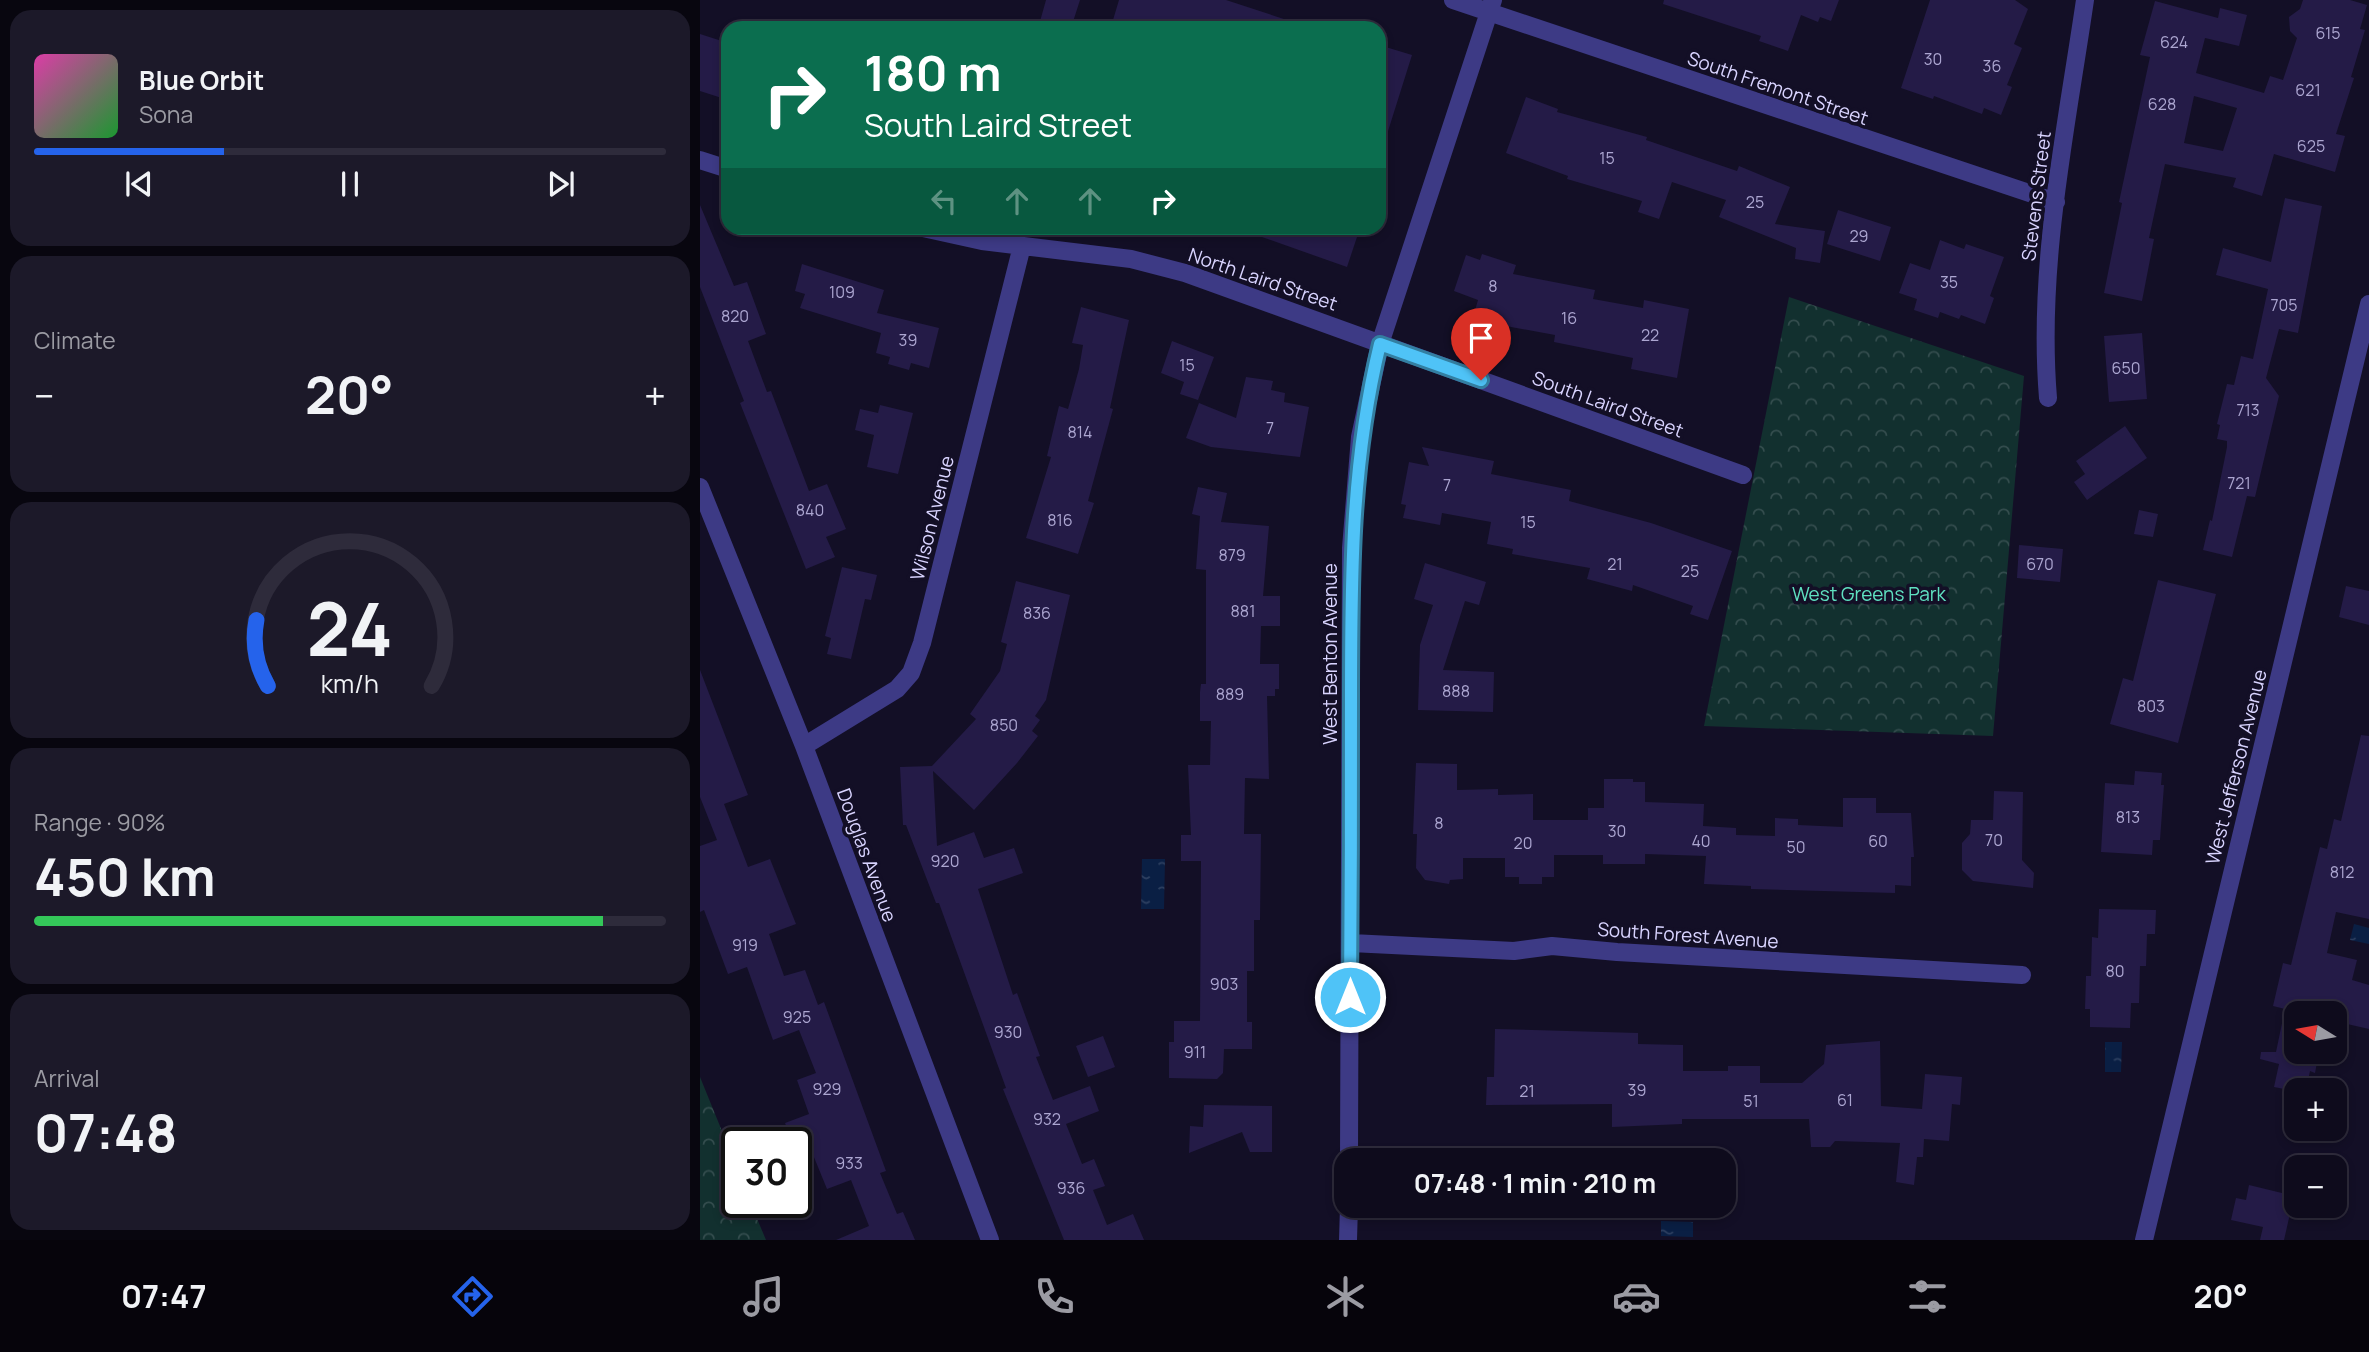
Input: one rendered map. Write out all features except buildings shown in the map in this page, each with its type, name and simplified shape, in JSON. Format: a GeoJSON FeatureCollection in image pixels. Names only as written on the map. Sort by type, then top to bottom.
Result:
{"type":"FeatureCollection","features":[{"type":"Feature","properties":{"kind":"street","name":"South Fremont Street"},"geometry":{"type":"LineString","coordinates":[[1453,0],[1490,6],[2056,202]]}},
{"type":"Feature","properties":{"kind":"street","name":"Stevens Street"},"geometry":{"type":"LineString","coordinates":[[2048,398],[2043,340],[2056,202],[2085,0]]}},
{"type":"Feature","properties":{"kind":"street","name":"West Benton Avenue"},"geometry":{"type":"LineString","coordinates":[[1349,1148],[1351,548],[1360,437],[1380,344],[1490,6]]}},
{"type":"Feature","properties":{"kind":"street"},"geometry":{"type":"LineString","coordinates":[[700,160],[721,167]]}},
{"type":"Feature","properties":{"kind":"street","name":"North Laird Street"},"geometry":{"type":"LineString","coordinates":[[962,235],[1022,246],[1131,259],[1185,273],[1380,344]]}},
{"type":"Feature","properties":{"kind":"street","name":"Wilson Avenue"},"geometry":{"type":"LineString","coordinates":[[804,746],[897,689],[911,673],[922,643],[1022,246]]}},
{"type":"Feature","properties":{"kind":"street","name":"West Jefferson Avenue"},"geometry":{"type":"LineString","coordinates":[[2144,1240],[2369,304]]}},
{"type":"Feature","properties":{"kind":"street","name":"South Laird Street"},"geometry":{"type":"LineString","coordinates":[[1380,344],[1743,475]]}},
{"type":"Feature","properties":{"kind":"street","name":"Douglas Avenue"},"geometry":{"type":"LineString","coordinates":[[700,487],[804,746],[990,1240]]}},
{"type":"Feature","properties":{"kind":"street","name":"South Forest Avenue"},"geometry":{"type":"LineString","coordinates":[[1351,943],[1514,951],[1552,946],[2022,975]]}},
{"type":"Feature","properties":{"kind":"street"},"geometry":{"type":"LineString","coordinates":[[1348,1240],[1349,1218]]}},
{"type":"Feature","properties":{"kind":"green space","name":"West Greens Park"},"geometry":{"type":"Polygon","coordinates":[[[1789,297],[2024,376],[1993,736],[1704,726],[1789,297]]]}},
{"type":"Feature","properties":{"kind":"green space"},"geometry":{"type":"Polygon","coordinates":[[[700,1077],[721,1129],[721,1218],[757,1218],[766,1240],[700,1240],[700,1077]]]}},
{"type":"Feature","properties":{"kind":"water"},"geometry":{"type":"Polygon","coordinates":[[[1142,859],[1165,859],[1164,909],[1141,909],[1142,859]]]}},
{"type":"Feature","properties":{"kind":"water"},"geometry":{"type":"Polygon","coordinates":[[[2354,924],[2369,928],[2369,944],[2350,940],[2354,924]]]}},
{"type":"Feature","properties":{"kind":"water"},"geometry":{"type":"Polygon","coordinates":[[[2105,1042],[2122,1042],[2121,1072],[2105,1072],[2105,1042]]]}},
{"type":"Feature","properties":{"kind":"water"},"geometry":{"type":"Polygon","coordinates":[[[1661,1221],[1693,1222],[1693,1237],[1661,1236],[1661,1221]]]}},
{"type":"Feature","properties":{"kind":"route"},"geometry":{"type":"LineString","coordinates":[[1350,997],[1351,548],[1360,437],[1368,391],[1380,344],[1481,380]]}}]}
